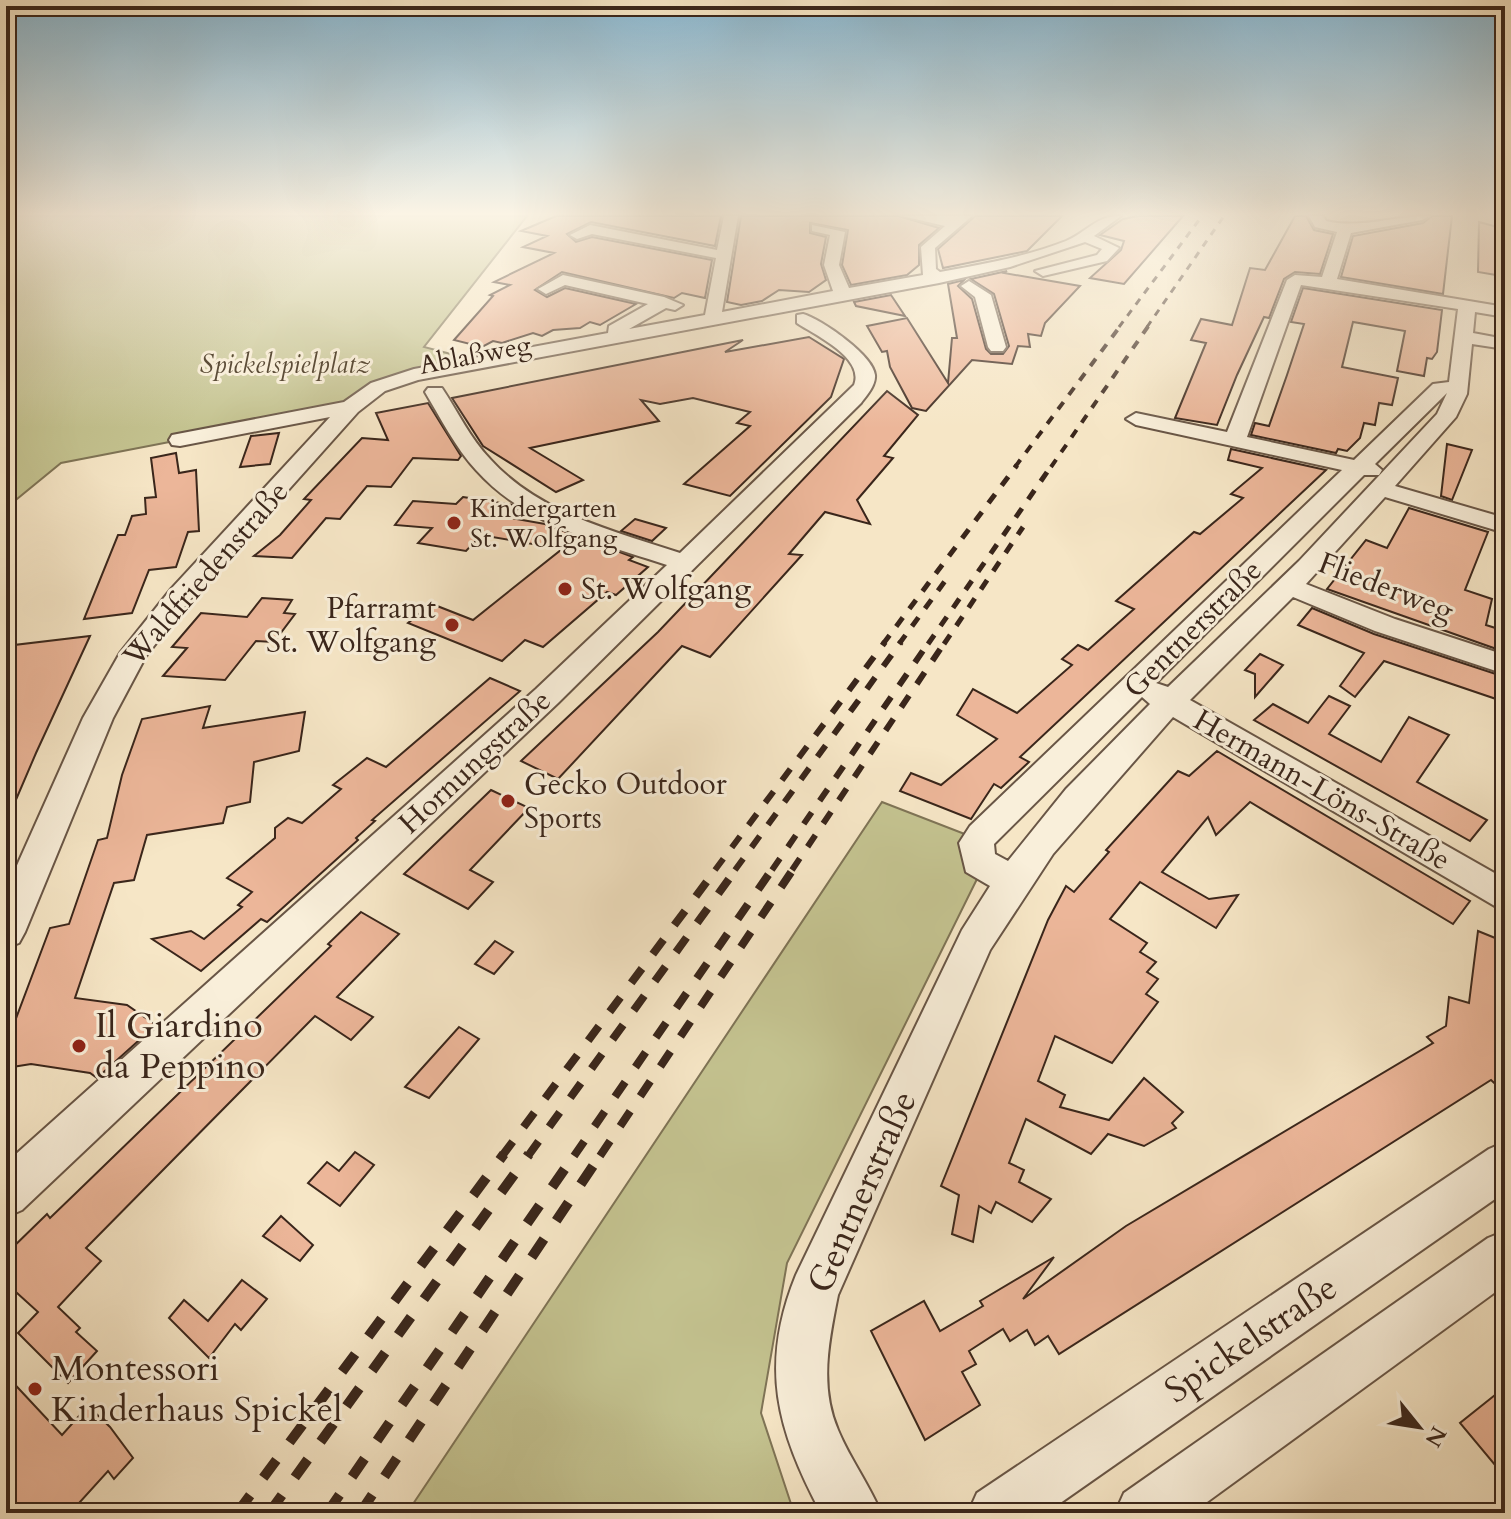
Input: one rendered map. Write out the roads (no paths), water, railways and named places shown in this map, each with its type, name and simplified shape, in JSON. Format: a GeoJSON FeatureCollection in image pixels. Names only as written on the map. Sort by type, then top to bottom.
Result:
{"type":"FeatureCollection","features":[{"type":"Feature","properties":{"kind":"street"},"geometry":{"type":"LineString","coordinates":[[546,289],[550,287]]}},
{"type":"Feature","properties":{"kind":"street"},"geometry":{"type":"LineString","coordinates":[[595,287],[707,314]]}},
{"type":"Feature","properties":{"kind":"street"},"geometry":{"type":"LineString","coordinates":[[707,314],[714,287]]}},
{"type":"Feature","properties":{"kind":"street"},"geometry":{"type":"LineString","coordinates":[[841,287],[846,295]]}},
{"type":"Feature","properties":{"kind":"street"},"geometry":{"type":"LineString","coordinates":[[471,365],[466,358],[678,318],[890,287]]}},
{"type":"Feature","properties":{"kind":"street","name":"Ablaßweg"},"geometry":{"type":"LineString","coordinates":[[553,368],[965,287]]}},
{"type":"Feature","properties":{"kind":"street"},"geometry":{"type":"LineString","coordinates":[[970,287],[983,295],[997,347]]}},
{"type":"Feature","properties":{"kind":"street"},"geometry":{"type":"LineString","coordinates":[[1235,440],[1292,287]]}},
{"type":"Feature","properties":{"kind":"street"},"geometry":{"type":"LineString","coordinates":[[1356,287],[1505,312]]}},
{"type":"Feature","properties":{"kind":"street"},"geometry":{"type":"LineString","coordinates":[[1473,307],[1500,294]]}},
{"type":"Feature","properties":{"kind":"street"},"geometry":{"type":"LineString","coordinates":[[617,330],[664,302]]}},
{"type":"Feature","properties":{"kind":"street","name":"Gentnerstraße"},"geometry":{"type":"LineString","coordinates":[[852,1513],[805,1422],[798,1379],[801,1340],[814,1293],[975,942],[1012,881],[1054,826],[1172,702],[1289,586],[1446,417],[1457,387],[1462,337],[1473,307]]}},
{"type":"Feature","properties":{"kind":"street"},"geometry":{"type":"LineString","coordinates":[[351,407],[378,387],[395,380],[707,314]]}},
{"type":"Feature","properties":{"kind":"street","name":"Hornungstraße"},"geometry":{"type":"LineString","coordinates":[[6,1194],[687,563],[854,399],[864,384],[864,367],[853,354],[803,319]]}},
{"type":"Feature","properties":{"kind":"street"},"geometry":{"type":"LineString","coordinates":[[1462,337],[1505,344]]}},
{"type":"Feature","properties":{"kind":"street","name":"Gentnerstraße"},"geometry":{"type":"LineString","coordinates":[[1012,881],[979,862],[976,843],[1440,388],[1457,387]]}},
{"type":"Feature","properties":{"kind":"street","name":"Ablaßweg"},"geometry":{"type":"LineString","coordinates":[[180,440],[429,393],[491,474],[517,494],[586,529],[687,563]]}},
{"type":"Feature","properties":{"kind":"street","name":"Waldfriedenstraße"},"geometry":{"type":"LineString","coordinates":[[6,932],[116,680],[172,605],[351,407]]}},
{"type":"Feature","properties":{"kind":"street"},"geometry":{"type":"LineString","coordinates":[[1136,419],[1358,466],[1384,481],[1505,526]]}},
{"type":"Feature","properties":{"kind":"street","name":"Fliederweg"},"geometry":{"type":"LineString","coordinates":[[1289,586],[1385,625],[1505,665]]}},
{"type":"Feature","properties":{"kind":"street","name":"Hermann-Löns-Straße"},"geometry":{"type":"LineString","coordinates":[[1138,683],[1505,897]]}},
{"type":"Feature","properties":{"kind":"street","name":"Spickelstraße"},"geometry":{"type":"LineString","coordinates":[[997,1513],[1505,1165]]}},
{"type":"Feature","properties":{"kind":"street"},"geometry":{"type":"LineString","coordinates":[[1144,1513],[1505,1255]]}},
{"type":"Feature","properties":{"kind":"railway"},"geometry":{"type":"LineString","coordinates":[[1119,327],[1149,287]]}},
{"type":"Feature","properties":{"kind":"railway"},"geometry":{"type":"LineString","coordinates":[[1147,327],[1175,287]]}},
{"type":"Feature","properties":{"kind":"railway"},"geometry":{"type":"LineString","coordinates":[[1015,467],[1121,325]]}},
{"type":"Feature","properties":{"kind":"railway"},"geometry":{"type":"LineString","coordinates":[[1051,467],[1149,325]]}},
{"type":"Feature","properties":{"kind":"railway"},"geometry":{"type":"LineString","coordinates":[[883,644],[1017,465]]}},
{"type":"Feature","properties":{"kind":"railway"},"geometry":{"type":"LineString","coordinates":[[928,644],[1052,465]]}},
{"type":"Feature","properties":{"kind":"railway"},"geometry":{"type":"LineString","coordinates":[[944,644],[1023,527]]}},
{"type":"Feature","properties":{"kind":"railway"},"geometry":{"type":"LineString","coordinates":[[899,644],[948,577]]}},
{"type":"Feature","properties":{"kind":"railway"},"geometry":{"type":"LineString","coordinates":[[715,870],[885,642]]}},
{"type":"Feature","properties":{"kind":"railway"},"geometry":{"type":"LineString","coordinates":[[735,870],[901,642]]}},
{"type":"Feature","properties":{"kind":"railway"},"geometry":{"type":"LineString","coordinates":[[772,870],[929,642]]}},
{"type":"Feature","properties":{"kind":"railway"},"geometry":{"type":"LineString","coordinates":[[792,870],[945,642]]}},
{"type":"Feature","properties":{"kind":"railway"},"geometry":{"type":"LineString","coordinates":[[502,1156],[717,868]]}},
{"type":"Feature","properties":{"kind":"railway"},"geometry":{"type":"LineString","coordinates":[[528,1156],[737,868]]}},
{"type":"Feature","properties":{"kind":"railway"},"geometry":{"type":"LineString","coordinates":[[574,1156],[773,868]]}},
{"type":"Feature","properties":{"kind":"railway"},"geometry":{"type":"LineString","coordinates":[[600,1156],[794,868]]}},
{"type":"Feature","properties":{"kind":"railway"},"geometry":{"type":"LineString","coordinates":[[237,1513],[504,1154]]}},
{"type":"Feature","properties":{"kind":"railway"},"geometry":{"type":"LineString","coordinates":[[269,1513],[529,1154]]}},
{"type":"Feature","properties":{"kind":"railway"},"geometry":{"type":"LineString","coordinates":[[327,1513],[575,1154]]}},
{"type":"Feature","properties":{"kind":"railway"},"geometry":{"type":"LineString","coordinates":[[360,1513],[601,1154]]}},
{"type":"Feature","properties":{"kind":"place","name":"Kindergarten St. Wolfgang"},"geometry":{"type":"Point","coordinates":[454,523]}},
{"type":"Feature","properties":{"kind":"place","name":"St. Wolfgang"},"geometry":{"type":"Point","coordinates":[565,589]}},
{"type":"Feature","properties":{"kind":"place","name":"Pfarramt St. Wolfgang"},"geometry":{"type":"Point","coordinates":[452,625]}},
{"type":"Feature","properties":{"kind":"place","name":"Gecko Outdoor Sports"},"geometry":{"type":"Point","coordinates":[508,801]}},
{"type":"Feature","properties":{"kind":"place","name":"Il Giardino da Peppino"},"geometry":{"type":"Point","coordinates":[79,1046]}},
{"type":"Feature","properties":{"kind":"place","name":"Montessori Kinderhaus Spickel"},"geometry":{"type":"Point","coordinates":[35,1389]}},
{"type":"Feature","properties":{"kind":"park label","name":"Spickelspielplatz"},"geometry":{"type":"Point","coordinates":[285,364]}}]}
